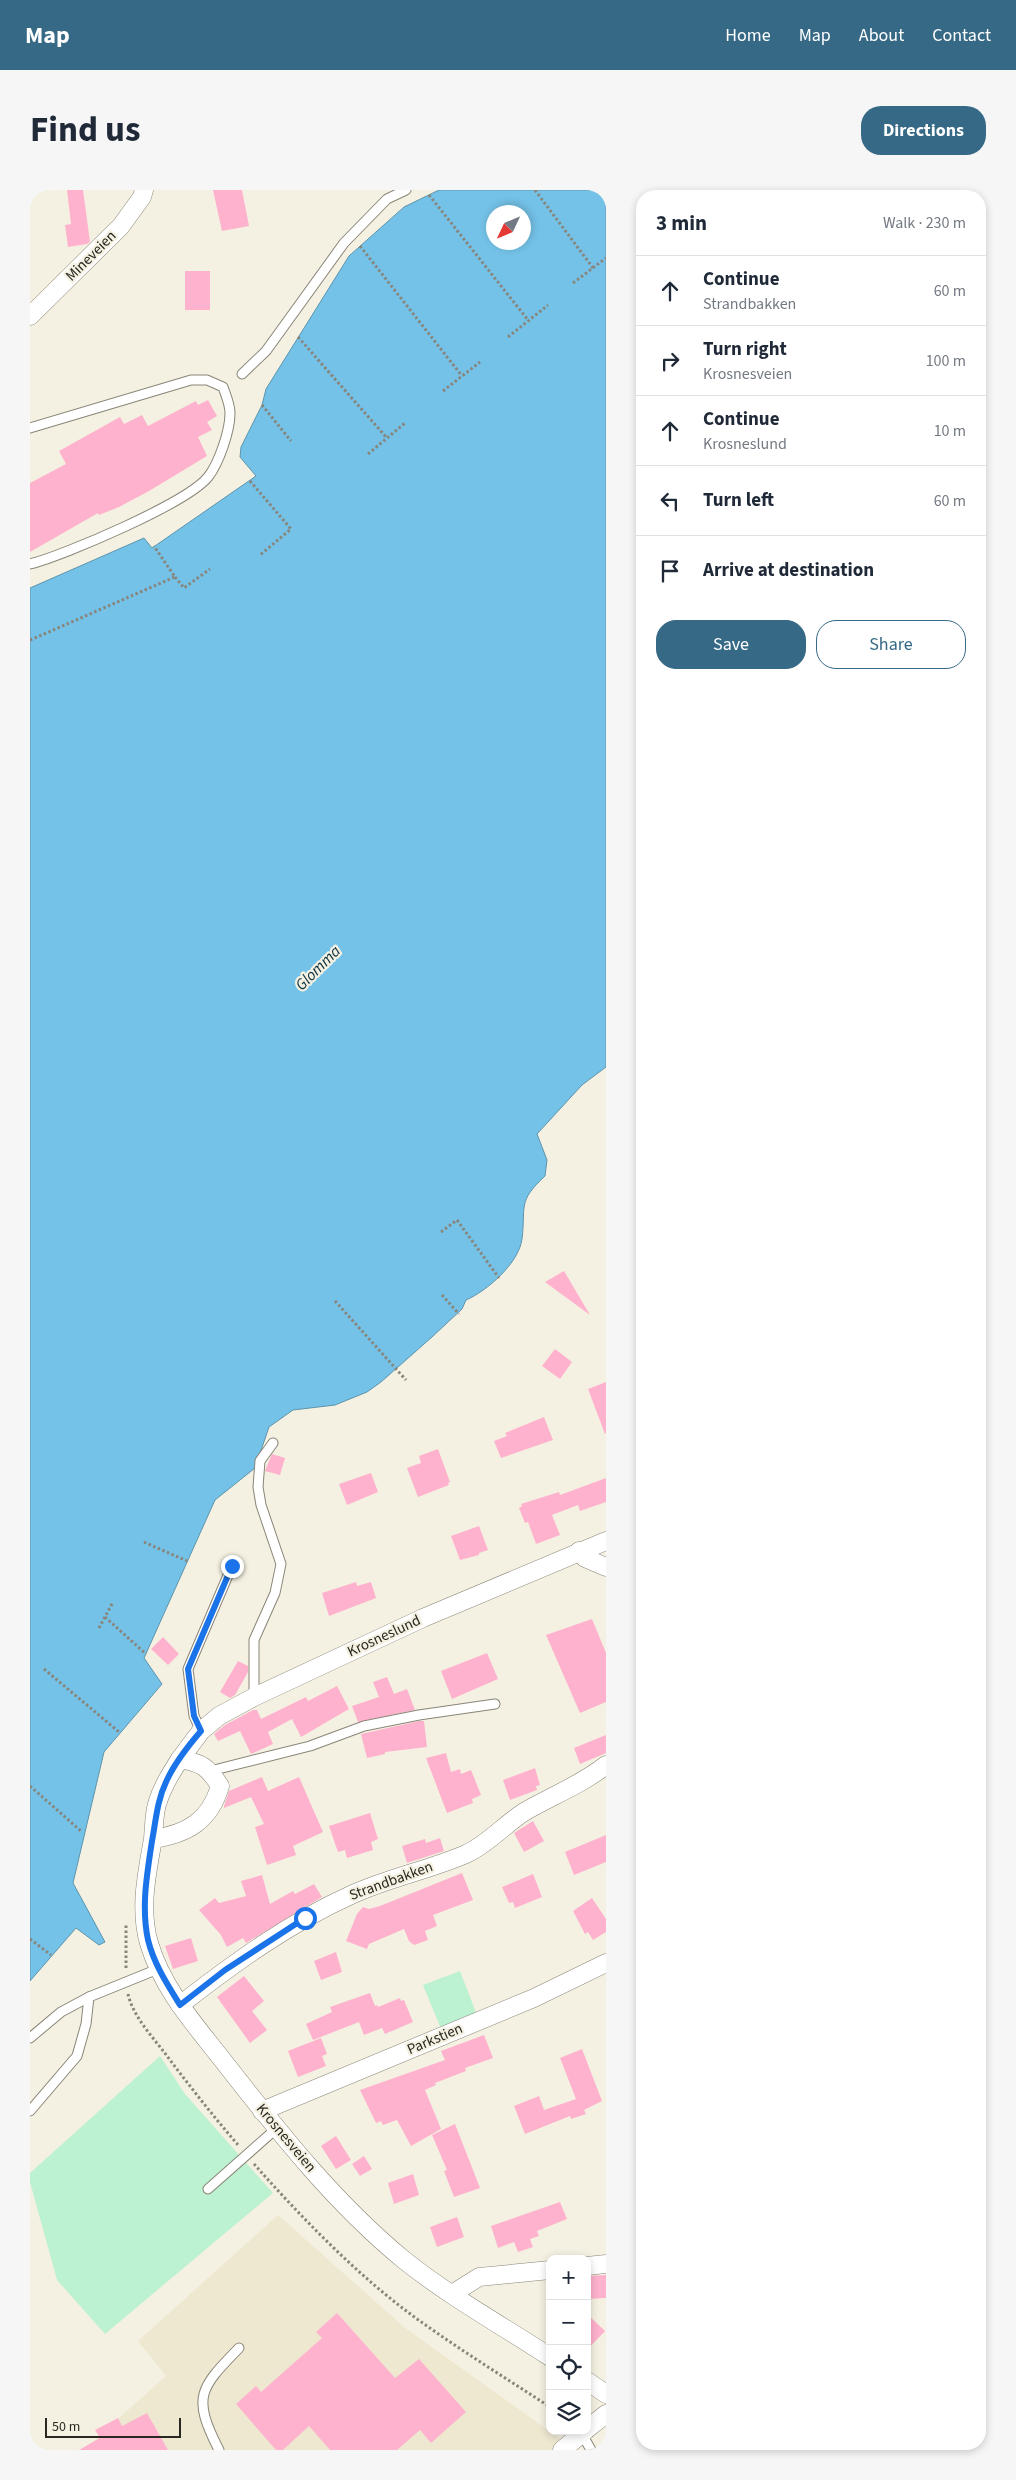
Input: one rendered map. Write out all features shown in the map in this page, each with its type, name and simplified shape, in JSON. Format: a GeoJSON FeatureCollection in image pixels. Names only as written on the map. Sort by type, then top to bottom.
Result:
{"type":"FeatureCollection","features":[{"type":"Feature","properties":{"kind":"street","name":"Mineveien"},"geometry":{"type":"LineString","coordinates":[[30,316],[121,226],[142,198],[144,190]]}},
{"type":"Feature","properties":{"kind":"street","name":"Krosneslund"},"geometry":{"type":"LineString","coordinates":[[180,1759],[201,1731],[219,1716],[254,1697],[423,1618],[606,1541]]}},
{"type":"Feature","properties":{"kind":"street"},"geometry":{"type":"LineString","coordinates":[[579,1551],[585,1558],[606,1567]]}},
{"type":"Feature","properties":{"kind":"street"},"geometry":{"type":"LineString","coordinates":[[153,1839],[174,1836],[192,1827],[207,1814],[216,1800],[220,1786],[210,1771],[198,1762],[180,1759]]}},
{"type":"Feature","properties":{"kind":"street","name":"Krosnesveien"},"geometry":{"type":"LineString","coordinates":[[180,1759],[167,1780],[157,1805],[146,1877],[144,1910],[148,1941],[158,1969],[180,2005],[262,2110],[321,2180],[360,2222],[405,2260],[452,2294],[546,2354]]}},
{"type":"Feature","properties":{"kind":"street","name":"Strandbakken"},"geometry":{"type":"LineString","coordinates":[[180,2005],[225,1970],[305,1918],[353,1894],[467,1853],[486,1842],[524,1812],[583,1781],[606,1765]]}},
{"type":"Feature","properties":{"kind":"street","name":"Parkstien"},"geometry":{"type":"LineString","coordinates":[[262,2110],[534,1998],[606,1963]]}},
{"type":"Feature","properties":{"kind":"street"},"geometry":{"type":"LineString","coordinates":[[591,2266],[606,2264]]}},
{"type":"Feature","properties":{"kind":"street"},"geometry":{"type":"LineString","coordinates":[[452,2294],[479,2277],[546,2270]]}},
{"type":"Feature","properties":{"kind":"street"},"geometry":{"type":"LineString","coordinates":[[591,2384],[606,2394]]}},
{"type":"Feature","properties":{"kind":"street"},"geometry":{"type":"LineString","coordinates":[[591,2426],[606,2414]]}},
{"type":"Feature","properties":{"kind":"street"},"geometry":{"type":"LineString","coordinates":[[562,2450],[579,2435]]}},
{"type":"Feature","properties":{"kind":"lane"},"geometry":{"type":"LineString","coordinates":[[242,374],[266,351],[344,243],[387,199],[406,190]]}},
{"type":"Feature","properties":{"kind":"lane"},"geometry":{"type":"LineString","coordinates":[[30,428],[191,380],[207,380],[223,387],[230,414],[221,455],[207,478],[174,501],[136,520],[30,564]]}},
{"type":"Feature","properties":{"kind":"lane"},"geometry":{"type":"LineString","coordinates":[[254,1697],[254,1640],[275,1593],[281,1564],[261,1505],[258,1488],[260,1461],[273,1443]]}},
{"type":"Feature","properties":{"kind":"lane"},"geometry":{"type":"LineString","coordinates":[[201,1731],[194,1716],[188,1669],[232,1566]]}},
{"type":"Feature","properties":{"kind":"lane"},"geometry":{"type":"LineString","coordinates":[[210,1771],[310,1746],[364,1726],[419,1714],[495,1704]]}},
{"type":"Feature","properties":{"kind":"lane"},"geometry":{"type":"LineString","coordinates":[[30,2038],[61,2012],[89,1997],[158,1969]]}},
{"type":"Feature","properties":{"kind":"lane"},"geometry":{"type":"LineString","coordinates":[[30,2111],[77,2056],[86,2024],[89,1997]]}},
{"type":"Feature","properties":{"kind":"lane"},"geometry":{"type":"LineString","coordinates":[[208,2190],[277,2128]]}},
{"type":"Feature","properties":{"kind":"lane"},"geometry":{"type":"LineString","coordinates":[[219,2450],[207,2427],[202,2409],[202,2394],[211,2377],[239,2348]]}},
{"type":"Feature","properties":{"kind":"lane"},"geometry":{"type":"LineString","coordinates":[[585,2435],[591,2450]]}},
{"type":"Feature","properties":{"kind":"path"},"geometry":{"type":"LineString","coordinates":[[535,190],[593,268]]}},
{"type":"Feature","properties":{"kind":"path"},"geometry":{"type":"LineString","coordinates":[[429,195],[528,320]]}},
{"type":"Feature","properties":{"kind":"path"},"geometry":{"type":"LineString","coordinates":[[360,246],[462,376]]}},
{"type":"Feature","properties":{"kind":"path"},"geometry":{"type":"LineString","coordinates":[[573,283],[606,258]]}},
{"type":"Feature","properties":{"kind":"path"},"geometry":{"type":"LineString","coordinates":[[508,337],[548,305]]}},
{"type":"Feature","properties":{"kind":"path"},"geometry":{"type":"LineString","coordinates":[[298,337],[387,438]]}},
{"type":"Feature","properties":{"kind":"path"},"geometry":{"type":"LineString","coordinates":[[443,392],[480,362]]}},
{"type":"Feature","properties":{"kind":"path"},"geometry":{"type":"LineString","coordinates":[[262,405],[291,441]]}},
{"type":"Feature","properties":{"kind":"path"},"geometry":{"type":"LineString","coordinates":[[368,454],[405,423]]}},
{"type":"Feature","properties":{"kind":"path"},"geometry":{"type":"LineString","coordinates":[[250,481],[291,529],[260,554]]}},
{"type":"Feature","properties":{"kind":"path"},"geometry":{"type":"LineString","coordinates":[[154,546],[184,588],[210,569]]}},
{"type":"Feature","properties":{"kind":"path"},"geometry":{"type":"LineString","coordinates":[[30,640],[175,577]]}},
{"type":"Feature","properties":{"kind":"path"},"geometry":{"type":"LineString","coordinates":[[440,1232],[457,1220],[499,1278]]}},
{"type":"Feature","properties":{"kind":"path"},"geometry":{"type":"LineString","coordinates":[[442,1295],[459,1314]]}},
{"type":"Feature","properties":{"kind":"path"},"geometry":{"type":"LineString","coordinates":[[335,1301],[406,1380]]}},
{"type":"Feature","properties":{"kind":"path"},"geometry":{"type":"LineString","coordinates":[[144,1542],[187,1561]]}},
{"type":"Feature","properties":{"kind":"path"},"geometry":{"type":"LineString","coordinates":[[100,1628],[113,1602]]}},
{"type":"Feature","properties":{"kind":"path"},"geometry":{"type":"LineString","coordinates":[[105,1617],[146,1654]]}},
{"type":"Feature","properties":{"kind":"path"},"geometry":{"type":"LineString","coordinates":[[44,1669],[119,1732]]}},
{"type":"Feature","properties":{"kind":"path"},"geometry":{"type":"LineString","coordinates":[[30,1786],[82,1832]]}},
{"type":"Feature","properties":{"kind":"path"},"geometry":{"type":"LineString","coordinates":[[30,1939],[51,1955]]}},
{"type":"Feature","properties":{"kind":"shaded area"},"geometry":{"type":"Polygon","coordinates":[[[278,2215],[404,2327],[546,2429],[546,2435],[555,2435],[576,2450],[83,2450],[166,2376],[138,2341],[278,2215]]]}},
{"type":"Feature","properties":{"kind":"green space"},"geometry":{"type":"Polygon","coordinates":[[[460,1971],[477,2015],[441,2029],[423,1985],[460,1971]]]}},
{"type":"Feature","properties":{"kind":"green space"},"geometry":{"type":"Polygon","coordinates":[[[160,2056],[185,2094],[273,2193],[105,2334],[57,2280],[30,2182],[30,2173],[160,2056]]]}},
{"type":"Feature","properties":{"kind":"water","name":"Glomma"},"geometry":{"type":"Polygon","coordinates":[[[439,190],[606,190],[606,1067],[582,1085],[537,1134],[547,1160],[545,1176],[526,1199],[520,1248],[501,1275],[483,1290],[466,1300],[462,1309],[432,1337],[367,1392],[335,1405],[293,1410],[269,1427],[255,1468],[215,1500],[144,1658],[162,1684],[104,1752],[73,1883],[105,1942],[99,1945],[76,1928],[30,1981],[30,588],[144,538],[152,548],[256,476],[240,457],[241,447],[262,405],[266,389],[349,256],[404,207],[439,190]]]}},
{"type":"Feature","properties":{"kind":"building"},"geometry":{"type":"Polygon","coordinates":[[[67,190],[83,190],[90,242],[87,244],[68,247],[65,225],[71,224],[67,190]]]}},
{"type":"Feature","properties":{"kind":"building"},"geometry":{"type":"Polygon","coordinates":[[[213,190],[242,190],[249,226],[222,231],[213,190]]]}},
{"type":"Feature","properties":{"kind":"building"},"geometry":{"type":"Polygon","coordinates":[[[185,271],[210,271],[210,310],[185,310],[185,271]]]}},
{"type":"Feature","properties":{"kind":"building"},"geometry":{"type":"Polygon","coordinates":[[[208,400],[217,416],[207,422],[212,430],[198,437],[207,456],[149,491],[119,507],[99,515],[98,513],[30,552],[30,483],[66,464],[59,451],[120,417],[124,424],[142,415],[148,426],[196,401],[198,405],[208,400]]]}},
{"type":"Feature","properties":{"kind":"building"},"geometry":{"type":"Polygon","coordinates":[[[564,1271],[590,1315],[545,1282],[564,1271]]]}},
{"type":"Feature","properties":{"kind":"building"},"geometry":{"type":"Polygon","coordinates":[[[555,1349],[572,1362],[560,1379],[542,1366],[555,1349]]]}},
{"type":"Feature","properties":{"kind":"building"},"geometry":{"type":"Polygon","coordinates":[[[606,1382],[606,1433],[605,1434],[588,1389],[606,1382]]]}},
{"type":"Feature","properties":{"kind":"building"},"geometry":{"type":"Polygon","coordinates":[[[544,1417],[553,1440],[501,1458],[494,1441],[507,1436],[505,1433],[544,1417]]]}},
{"type":"Feature","properties":{"kind":"building"},"geometry":{"type":"Polygon","coordinates":[[[438,1449],[450,1482],[448,1483],[449,1485],[418,1497],[407,1468],[421,1463],[419,1456],[438,1449]]]}},
{"type":"Feature","properties":{"kind":"building"},"geometry":{"type":"Polygon","coordinates":[[[272,1454],[285,1458],[280,1475],[265,1471],[272,1454]]]}},
{"type":"Feature","properties":{"kind":"building"},"geometry":{"type":"Polygon","coordinates":[[[371,1473],[378,1492],[347,1505],[339,1484],[371,1473]]]}},
{"type":"Feature","properties":{"kind":"building"},"geometry":{"type":"Polygon","coordinates":[[[606,1478],[606,1502],[580,1511],[578,1505],[552,1515],[560,1535],[536,1544],[528,1522],[525,1523],[519,1508],[522,1506],[521,1504],[559,1492],[560,1495],[606,1478]]]}},
{"type":"Feature","properties":{"kind":"building"},"geometry":{"type":"Polygon","coordinates":[[[479,1526],[488,1550],[479,1553],[479,1555],[460,1560],[451,1536],[479,1526]]]}},
{"type":"Feature","properties":{"kind":"building"},"geometry":{"type":"Polygon","coordinates":[[[356,1582],[357,1586],[371,1582],[376,1598],[329,1616],[322,1593],[356,1582]]]}},
{"type":"Feature","properties":{"kind":"building"},"geometry":{"type":"Polygon","coordinates":[[[592,1619],[606,1653],[606,1702],[580,1713],[546,1635],[592,1619]]]}},
{"type":"Feature","properties":{"kind":"building"},"geometry":{"type":"Polygon","coordinates":[[[163,1637],[179,1654],[168,1665],[151,1649],[163,1637]]]}},
{"type":"Feature","properties":{"kind":"building"},"geometry":{"type":"Polygon","coordinates":[[[487,1653],[498,1679],[452,1699],[441,1671],[487,1653]]]}},
{"type":"Feature","properties":{"kind":"building"},"geometry":{"type":"Polygon","coordinates":[[[238,1661],[248,1666],[248,1672],[235,1695],[230,1698],[220,1692],[238,1661]]]}},
{"type":"Feature","properties":{"kind":"building"},"geometry":{"type":"Polygon","coordinates":[[[387,1677],[394,1694],[407,1689],[415,1710],[358,1722],[352,1706],[379,1697],[373,1682],[387,1677]]]}},
{"type":"Feature","properties":{"kind":"building"},"geometry":{"type":"Polygon","coordinates":[[[337,1686],[349,1709],[301,1737],[292,1719],[268,1732],[273,1744],[251,1754],[240,1731],[218,1741],[214,1734],[225,1725],[253,1710],[257,1710],[261,1719],[306,1697],[308,1701],[337,1686]]]}},
{"type":"Feature","properties":{"kind":"building"},"geometry":{"type":"Polygon","coordinates":[[[424,1721],[427,1747],[385,1752],[385,1754],[367,1758],[361,1734],[424,1721]]]}},
{"type":"Feature","properties":{"kind":"building"},"geometry":{"type":"Polygon","coordinates":[[[606,1735],[606,1753],[580,1764],[574,1748],[606,1735]]]}},
{"type":"Feature","properties":{"kind":"building"},"geometry":{"type":"Polygon","coordinates":[[[446,1753],[451,1772],[460,1769],[461,1774],[471,1770],[481,1795],[472,1799],[473,1803],[447,1813],[426,1758],[446,1753]]]}},
{"type":"Feature","properties":{"kind":"building"},"geometry":{"type":"Polygon","coordinates":[[[535,1768],[540,1785],[536,1786],[537,1790],[510,1800],[503,1780],[535,1768]]]}},
{"type":"Feature","properties":{"kind":"building"},"geometry":{"type":"Polygon","coordinates":[[[262,1777],[268,1791],[299,1777],[323,1832],[293,1846],[296,1855],[267,1865],[255,1827],[264,1824],[251,1797],[224,1808],[229,1791],[262,1777]]]}},
{"type":"Feature","properties":{"kind":"building"},"geometry":{"type":"Polygon","coordinates":[[[370,1813],[378,1839],[371,1842],[373,1850],[347,1858],[345,1850],[338,1852],[329,1826],[370,1813]]]}},
{"type":"Feature","properties":{"kind":"building"},"geometry":{"type":"Polygon","coordinates":[[[533,1821],[544,1841],[524,1852],[514,1833],[533,1821]]]}},
{"type":"Feature","properties":{"kind":"building"},"geometry":{"type":"Polygon","coordinates":[[[606,1835],[606,1862],[574,1875],[565,1852],[606,1835]]]}},
{"type":"Feature","properties":{"kind":"building"},"geometry":{"type":"Polygon","coordinates":[[[440,1838],[444,1851],[407,1863],[402,1846],[425,1839],[426,1843],[440,1838]]]}},
{"type":"Feature","properties":{"kind":"building"},"geometry":{"type":"Polygon","coordinates":[[[462,1873],[473,1900],[433,1915],[437,1926],[425,1931],[428,1940],[414,1945],[409,1941],[404,1929],[369,1944],[367,1949],[346,1941],[357,1914],[363,1907],[369,1909],[380,1906],[462,1873]]]}},
{"type":"Feature","properties":{"kind":"building"},"geometry":{"type":"Polygon","coordinates":[[[533,1874],[542,1897],[515,1908],[513,1902],[509,1903],[502,1887],[533,1874]]]}},
{"type":"Feature","properties":{"kind":"building"},"geometry":{"type":"Polygon","coordinates":[[[262,1875],[270,1904],[293,1891],[295,1894],[314,1884],[322,1897],[246,1943],[243,1938],[227,1947],[221,1935],[199,1910],[215,1898],[219,1903],[246,1896],[241,1881],[262,1875]]]}},
{"type":"Feature","properties":{"kind":"building"},"geometry":{"type":"Polygon","coordinates":[[[592,1898],[606,1919],[606,1932],[593,1940],[588,1932],[585,1934],[573,1911],[592,1898]]]}},
{"type":"Feature","properties":{"kind":"building"},"geometry":{"type":"Polygon","coordinates":[[[191,1938],[198,1961],[173,1969],[165,1946],[191,1938]]]}},
{"type":"Feature","properties":{"kind":"building"},"geometry":{"type":"Polygon","coordinates":[[[336,1952],[342,1972],[321,1980],[314,1961],[336,1952]]]}},
{"type":"Feature","properties":{"kind":"building"},"geometry":{"type":"Polygon","coordinates":[[[244,1976],[264,2001],[252,2011],[267,2030],[250,2043],[217,1997],[244,1976]]]}},
{"type":"Feature","properties":{"kind":"building"},"geometry":{"type":"Polygon","coordinates":[[[370,1993],[375,2006],[377,2005],[378,2007],[400,1998],[401,2001],[404,2000],[413,2022],[385,2034],[382,2028],[364,2035],[359,2022],[313,2040],[306,2024],[332,2012],[330,2007],[370,1993]]]}},
{"type":"Feature","properties":{"kind":"building"},"geometry":{"type":"Polygon","coordinates":[[[484,2035],[493,2058],[465,2068],[466,2071],[435,2083],[436,2085],[425,2090],[441,2129],[411,2146],[397,2120],[383,2125],[381,2121],[376,2123],[360,2090],[445,2060],[441,2051],[484,2035]]]}},
{"type":"Feature","properties":{"kind":"building"},"geometry":{"type":"Polygon","coordinates":[[[321,2038],[327,2054],[322,2056],[326,2066],[298,2077],[288,2051],[321,2038]]]}},
{"type":"Feature","properties":{"kind":"building"},"geometry":{"type":"Polygon","coordinates":[[[582,2049],[602,2101],[584,2110],[586,2114],[571,2119],[570,2116],[525,2134],[514,2106],[539,2096],[544,2110],[576,2099],[560,2058],[582,2049]]]}},
{"type":"Feature","properties":{"kind":"building"},"geometry":{"type":"Polygon","coordinates":[[[455,2124],[480,2188],[454,2197],[444,2171],[447,2170],[432,2135],[455,2124]]]}},
{"type":"Feature","properties":{"kind":"building"},"geometry":{"type":"Polygon","coordinates":[[[336,2136],[351,2160],[336,2169],[321,2146],[336,2136]]]}},
{"type":"Feature","properties":{"kind":"building"},"geometry":{"type":"Polygon","coordinates":[[[364,2156],[372,2169],[360,2176],[352,2164],[364,2156]]]}},
{"type":"Feature","properties":{"kind":"building"},"geometry":{"type":"Polygon","coordinates":[[[413,2174],[419,2195],[394,2204],[388,2183],[413,2174]]]}},
{"type":"Feature","properties":{"kind":"building"},"geometry":{"type":"Polygon","coordinates":[[[560,2202],[567,2219],[537,2231],[539,2236],[530,2239],[533,2247],[518,2252],[514,2242],[498,2248],[491,2226],[560,2202]]]}},
{"type":"Feature","properties":{"kind":"building"},"geometry":{"type":"Polygon","coordinates":[[[457,2217],[464,2237],[437,2247],[430,2227],[457,2217]]]}},
{"type":"Feature","properties":{"kind":"building"},"geometry":{"type":"Polygon","coordinates":[[[606,2275],[606,2298],[591,2299],[591,2276],[606,2275]]]}},
{"type":"Feature","properties":{"kind":"building"},"geometry":{"type":"Polygon","coordinates":[[[337,2313],[395,2378],[419,2359],[466,2412],[431,2443],[420,2430],[397,2450],[330,2450],[309,2426],[283,2450],[276,2450],[236,2404],[256,2386],[261,2392],[322,2338],[316,2332],[337,2313]]]}},
{"type":"Feature","properties":{"kind":"building"},"geometry":{"type":"Polygon","coordinates":[[[591,2318],[605,2331],[591,2346],[591,2318]]]}},
{"type":"Feature","properties":{"kind":"building"},"geometry":{"type":"Polygon","coordinates":[[[147,2413],[168,2450],[79,2450],[100,2438],[95,2430],[118,2418],[122,2426],[147,2413]]]}},
{"type":"Feature","properties":{"kind":"route"},"geometry":{"type":"LineString","coordinates":[[232,1566],[188,1669],[189,1691],[194,1716],[201,1731],[189,1744],[167,1780],[157,1805],[146,1877],[144,1910],[148,1941],[158,1969],[180,2005],[265,1942],[305,1918]]}}]}
